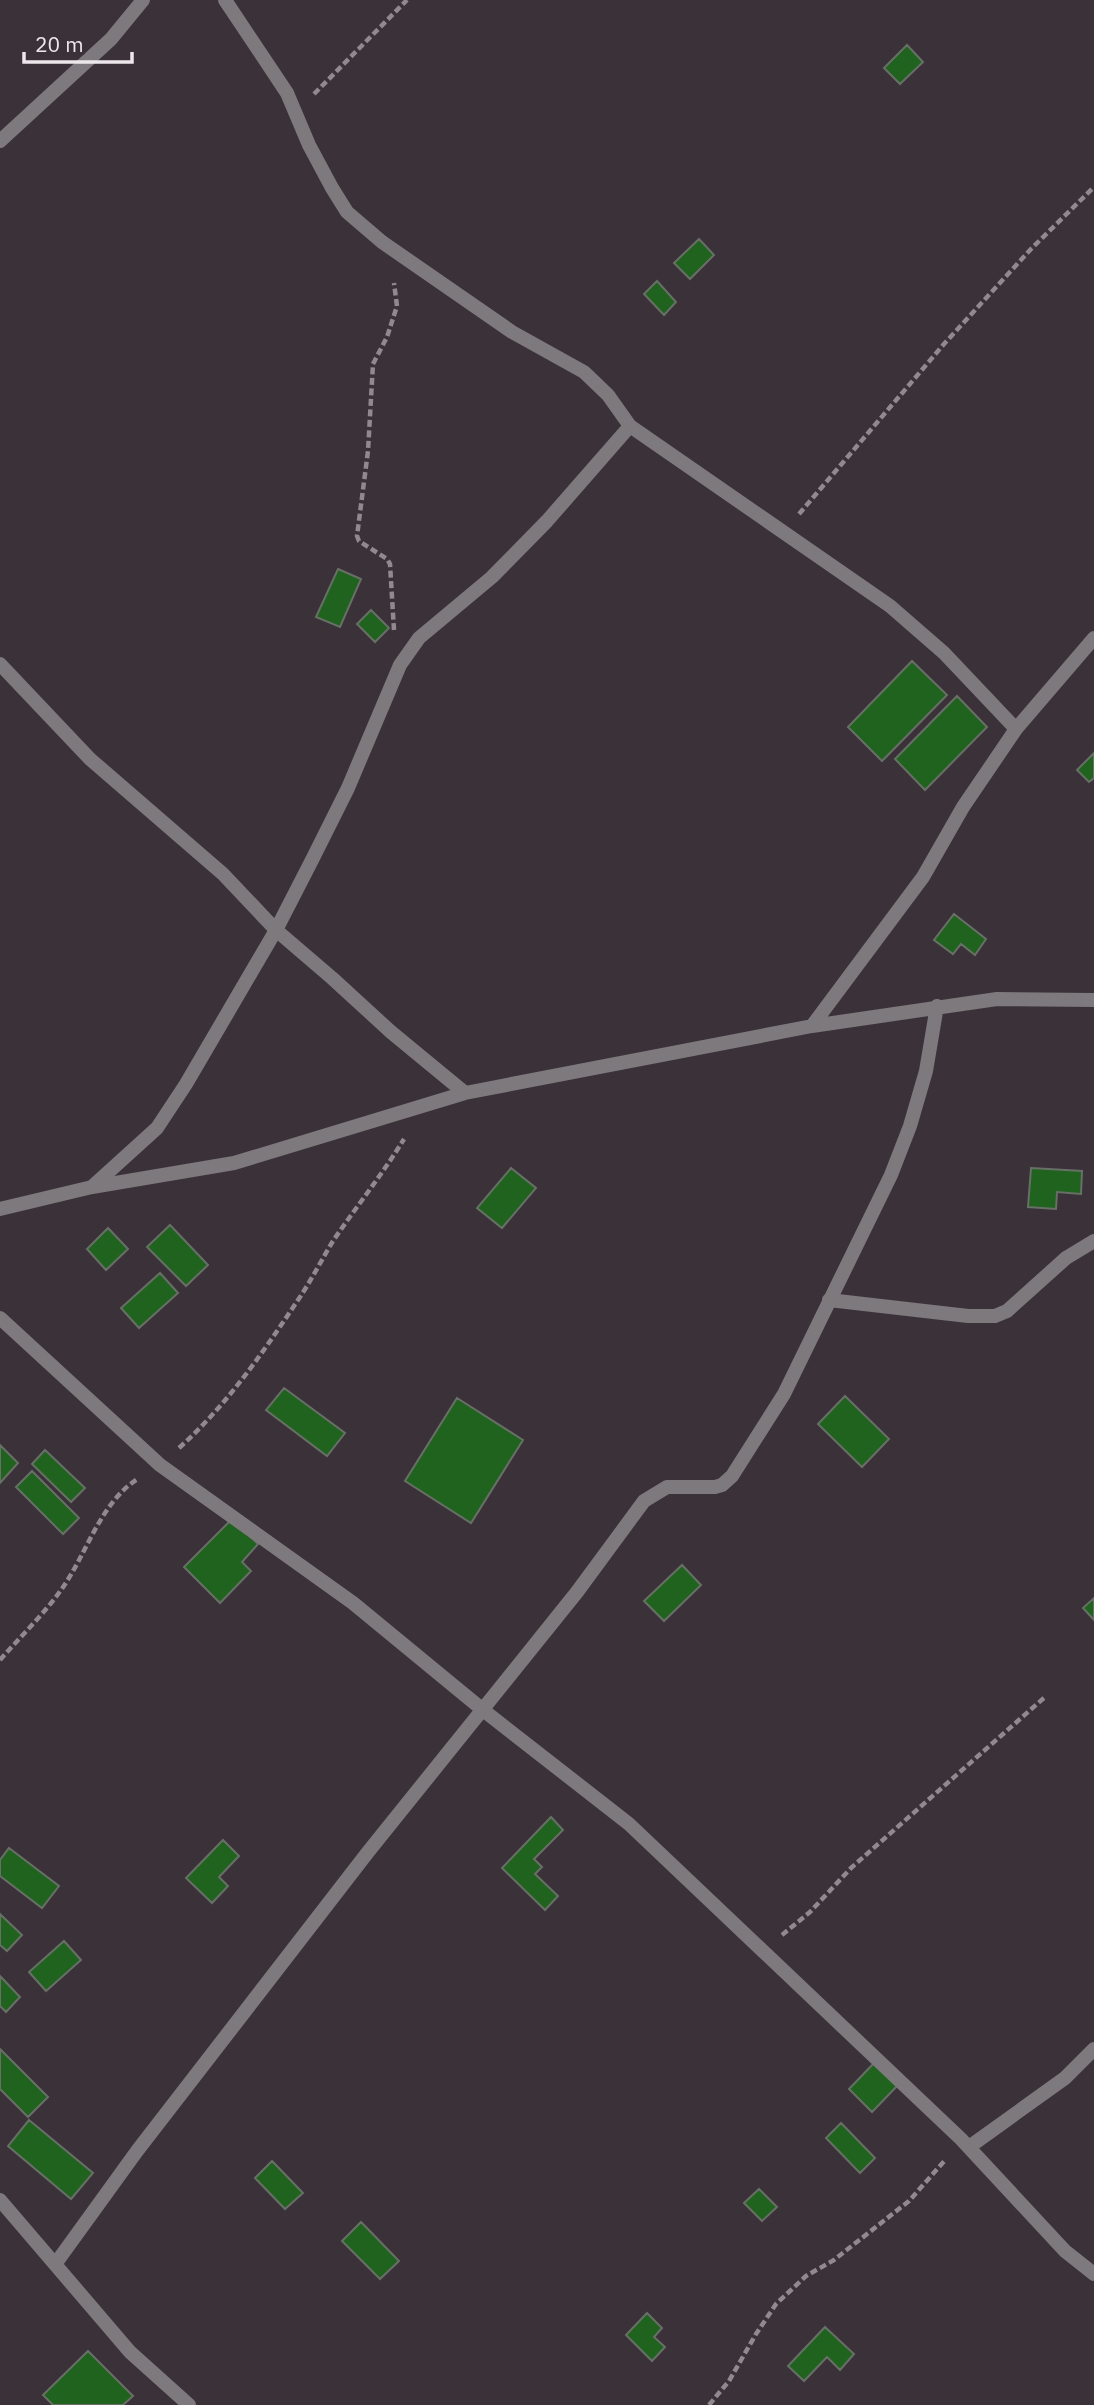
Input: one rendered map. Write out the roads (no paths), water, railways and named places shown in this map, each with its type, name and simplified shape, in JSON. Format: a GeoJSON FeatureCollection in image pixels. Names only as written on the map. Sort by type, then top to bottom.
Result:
{"type":"FeatureCollection","features":[{"type":"Feature","properties":{"kind":"street"},"geometry":{"type":"LineString","coordinates":[[0,141],[111,39],[143,0]]}},
{"type":"Feature","properties":{"kind":"street"},"geometry":{"type":"LineString","coordinates":[[225,0],[270,64],[314,156],[347,212],[382,242],[512,332],[584,372],[608,395],[630,426],[785,531],[899,614],[944,653],[1016,729]]}},
{"type":"Feature","properties":{"kind":"street"},"geometry":{"type":"LineString","coordinates":[[92,1187],[157,1128],[187,1084],[276,930],[348,788],[400,666],[419,639],[492,577],[547,521],[630,426]]}},
{"type":"Feature","properties":{"kind":"street"},"geometry":{"type":"LineString","coordinates":[[812,1026],[923,877],[963,807],[1016,729],[1094,638]]}},
{"type":"Feature","properties":{"kind":"street"},"geometry":{"type":"LineString","coordinates":[[0,664],[90,759],[223,874],[276,930],[391,1032],[465,1093]]}},
{"type":"Feature","properties":{"kind":"street"},"geometry":{"type":"LineString","coordinates":[[0,1209],[92,1187],[234,1163],[465,1093],[812,1026],[998,999],[1094,1000]]}},
{"type":"Feature","properties":{"kind":"street"},"geometry":{"type":"LineString","coordinates":[[56,2263],[137,2151],[368,1852],[577,1592],[644,1501],[667,1487],[715,1487],[722,1485],[732,1476],[784,1394],[891,1175],[910,1126],[926,1071],[937,1006]]}},
{"type":"Feature","properties":{"kind":"street"},"geometry":{"type":"LineString","coordinates":[[829,1300],[995,1316],[1007,1311],[1066,1258],[1094,1241]]}},
{"type":"Feature","properties":{"kind":"street"},"geometry":{"type":"LineString","coordinates":[[0,1318],[160,1465],[353,1603],[483,1710],[629,1824],[965,2143],[1065,2251],[1094,2274]]}},
{"type":"Feature","properties":{"kind":"street"},"geometry":{"type":"LineString","coordinates":[[965,2143],[1065,2078],[1094,2049]]}},
{"type":"Feature","properties":{"kind":"street"},"geometry":{"type":"LineString","coordinates":[[0,2200],[130,2352],[189,2405]]}}]}
